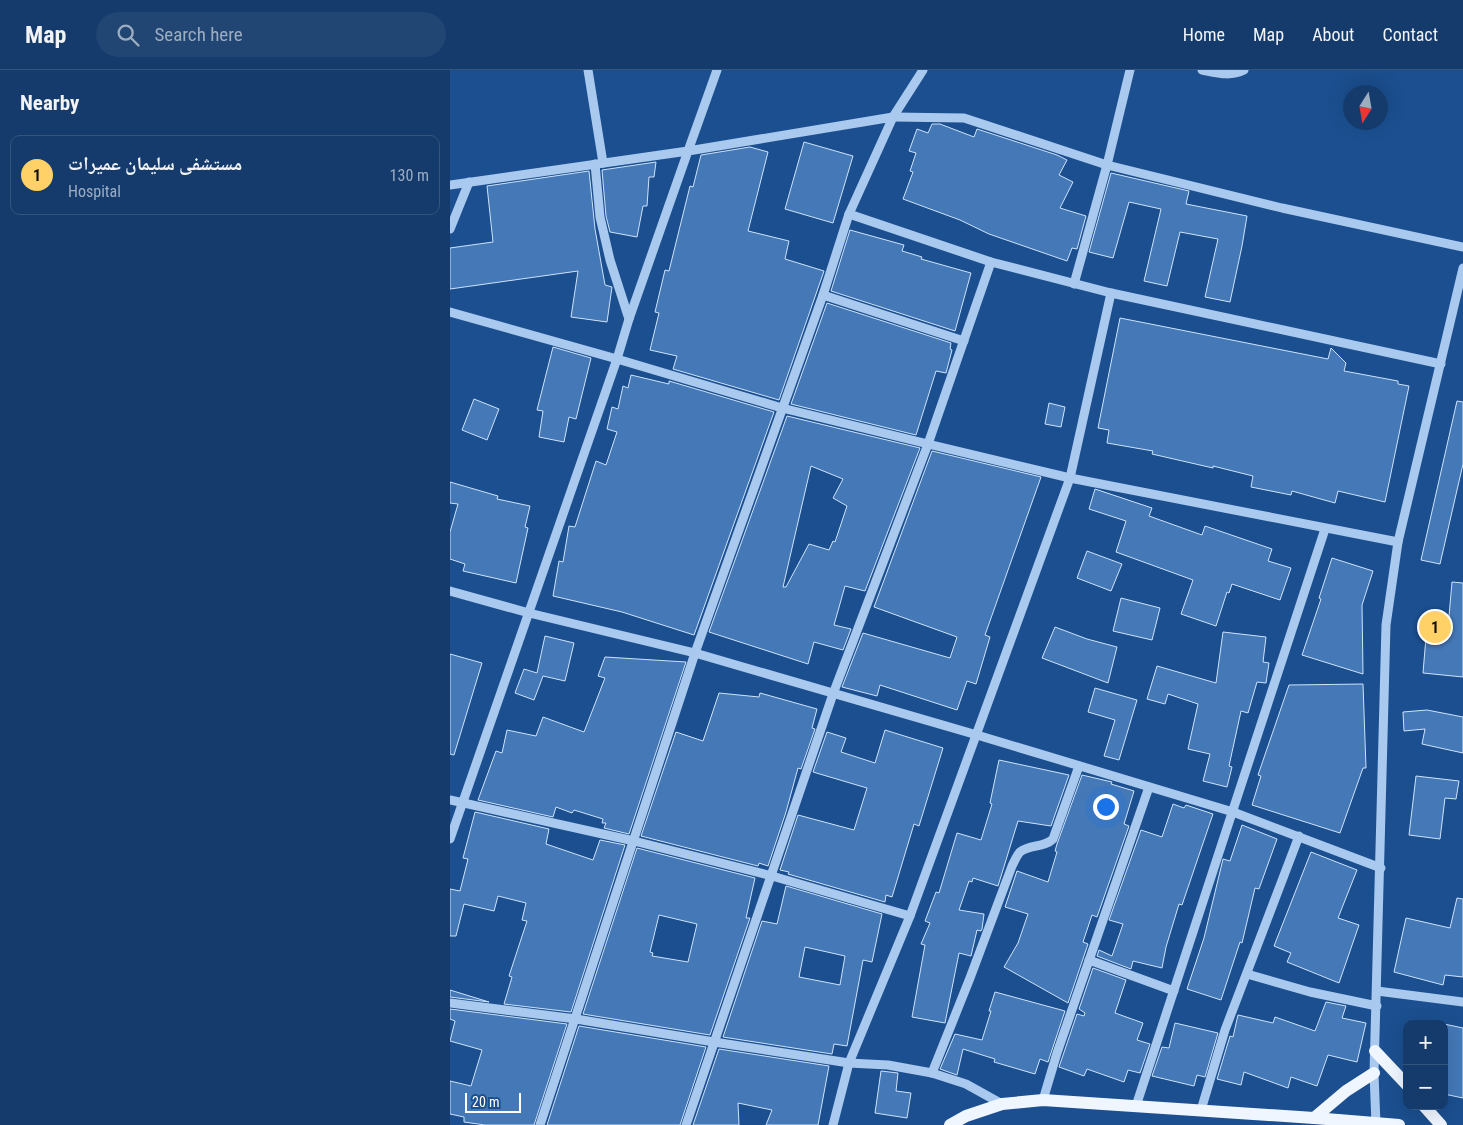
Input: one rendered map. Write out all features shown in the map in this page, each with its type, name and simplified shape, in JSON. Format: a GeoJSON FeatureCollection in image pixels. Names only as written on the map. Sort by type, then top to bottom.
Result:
{"type":"FeatureCollection","features":[{"type":"Feature","properties":{"kind":"main road"},"geometry":{"type":"LineString","coordinates":[[1375,1050],[1403,1080]]}},
{"type":"Feature","properties":{"kind":"main road"},"geometry":{"type":"LineString","coordinates":[[1314,1118],[1346,1092],[1374,1073]]}},
{"type":"Feature","properties":{"kind":"main road"},"geometry":{"type":"LineString","coordinates":[[950,1125],[966,1116],[1002,1104],[1043,1100],[1399,1125]]}},
{"type":"Feature","properties":{"kind":"main road"},"geometry":{"type":"LineString","coordinates":[[1428,1110],[1441,1125]]}},
{"type":"Feature","properties":{"kind":"street"},"geometry":{"type":"LineString","coordinates":[[588,70],[599,164],[600,217],[610,260],[630,319]]}},
{"type":"Feature","properties":{"kind":"street"},"geometry":{"type":"LineString","coordinates":[[450,839],[717,70]]}},
{"type":"Feature","properties":{"kind":"street"},"geometry":{"type":"LineString","coordinates":[[540,1125],[695,653],[823,295],[849,214],[893,117],[923,70]]}},
{"type":"Feature","properties":{"kind":"street"},"geometry":{"type":"LineString","coordinates":[[1074,284],[1107,165],[1130,70]]}},
{"type":"Feature","properties":{"kind":"street"},"geometry":{"type":"LineString","coordinates":[[1202,70],[1220,74],[1236,74],[1244,70]]}},
{"type":"Feature","properties":{"kind":"street"},"geometry":{"type":"LineString","coordinates":[[450,185],[688,151],[893,117],[964,118],[1107,165],[1282,208],[1463,247]]}},
{"type":"Feature","properties":{"kind":"street"},"geometry":{"type":"LineString","coordinates":[[450,230],[469,182]]}},
{"type":"Feature","properties":{"kind":"street"},"geometry":{"type":"LineString","coordinates":[[849,214],[991,262],[1111,294],[1442,364]]}},
{"type":"Feature","properties":{"kind":"street"},"geometry":{"type":"LineString","coordinates":[[686,1125],[833,694],[928,444],[991,262]]}},
{"type":"Feature","properties":{"kind":"street"},"geometry":{"type":"LineString","coordinates":[[1376,1124],[1374,1073],[1378,991],[1386,625],[1398,542],[1442,364],[1463,268]]}},
{"type":"Feature","properties":{"kind":"street"},"geometry":{"type":"LineString","coordinates":[[833,1125],[849,1063],[910,916],[1070,478],[1111,294]]}},
{"type":"Feature","properties":{"kind":"street"},"geometry":{"type":"LineString","coordinates":[[823,295],[964,340]]}},
{"type":"Feature","properties":{"kind":"street"},"geometry":{"type":"LineString","coordinates":[[450,312],[618,359],[782,408],[928,444],[1070,478],[1398,542]]}},
{"type":"Feature","properties":{"kind":"street"},"geometry":{"type":"LineString","coordinates":[[1136,1106],[1325,529]]}},
{"type":"Feature","properties":{"kind":"street"},"geometry":{"type":"LineString","coordinates":[[450,590],[529,613],[695,653],[1149,786],[1233,812],[1381,868]]}},
{"type":"Feature","properties":{"kind":"street"},"geometry":{"type":"LineString","coordinates":[[932,1073],[1012,866],[1019,853],[1030,848],[1044,846],[1054,839],[1079,766]]}},
{"type":"Feature","properties":{"kind":"street"},"geometry":{"type":"LineString","coordinates":[[1043,1100],[1149,786]]}},
{"type":"Feature","properties":{"kind":"street"},"geometry":{"type":"LineString","coordinates":[[450,800],[634,841],[772,876],[910,916]]}},
{"type":"Feature","properties":{"kind":"street"},"geometry":{"type":"LineString","coordinates":[[1201,1110],[1225,1030],[1299,836]]}},
{"type":"Feature","properties":{"kind":"street"},"geometry":{"type":"LineString","coordinates":[[1089,960],[1174,990]]}},
{"type":"Feature","properties":{"kind":"street"},"geometry":{"type":"LineString","coordinates":[[1247,974],[1310,992],[1377,1006]]}},
{"type":"Feature","properties":{"kind":"street"},"geometry":{"type":"LineString","coordinates":[[1378,991],[1463,1002]]}},
{"type":"Feature","properties":{"kind":"street"},"geometry":{"type":"LineString","coordinates":[[450,1002],[576,1019],[849,1063],[888,1065],[932,1073],[966,1084],[1002,1104]]}},
{"type":"Feature","properties":{"kind":"building"},"geometry":{"type":"Polygon","coordinates":[[[932,124],[940,124],[974,137],[977,129],[1067,160],[1059,175],[1073,182],[1060,208],[1086,216],[1077,249],[1072,248],[1067,261],[989,234],[960,220],[903,199],[913,172],[910,171],[916,153],[909,151],[917,129],[928,133],[932,124]]]}},
{"type":"Feature","properties":{"kind":"building"},"geometry":{"type":"Polygon","coordinates":[[[804,142],[853,156],[833,223],[785,209],[804,142]]]}},
{"type":"Feature","properties":{"kind":"building"},"geometry":{"type":"Polygon","coordinates":[[[750,147],[768,152],[748,231],[789,241],[785,259],[824,271],[779,400],[673,369],[677,356],[650,350],[659,313],[655,312],[665,270],[669,271],[690,186],[693,187],[701,155],[750,147]]]}},
{"type":"Feature","properties":{"kind":"building"},"geometry":{"type":"Polygon","coordinates":[[[656,162],[654,177],[649,177],[647,206],[643,206],[637,237],[610,232],[606,216],[602,170],[656,162]]]}},
{"type":"Feature","properties":{"kind":"building"},"geometry":{"type":"Polygon","coordinates":[[[589,171],[595,229],[605,285],[612,287],[607,322],[571,317],[578,271],[450,289],[450,248],[493,242],[487,186],[589,171]]]}},
{"type":"Feature","properties":{"kind":"building"},"geometry":{"type":"Polygon","coordinates":[[[1111,173],[1189,191],[1186,204],[1247,216],[1230,302],[1205,297],[1218,239],[1180,232],[1167,286],[1144,281],[1161,209],[1129,202],[1113,258],[1089,252],[1111,173]]]}},
{"type":"Feature","properties":{"kind":"building"},"geometry":{"type":"Polygon","coordinates":[[[850,230],[904,245],[902,251],[922,257],[921,259],[971,273],[955,331],[831,291],[850,230]]]}},
{"type":"Feature","properties":{"kind":"building"},"geometry":{"type":"Polygon","coordinates":[[[827,303],[951,343],[950,349],[952,350],[946,373],[936,371],[916,435],[791,404],[827,303]]]}},
{"type":"Feature","properties":{"kind":"building"},"geometry":{"type":"Polygon","coordinates":[[[1120,318],[1328,359],[1331,348],[1346,363],[1344,371],[1398,381],[1398,384],[1409,386],[1385,502],[1338,491],[1335,503],[1292,491],[1291,495],[1251,487],[1253,476],[1152,454],[1153,451],[1107,443],[1109,430],[1098,428],[1120,318]]]}},
{"type":"Feature","properties":{"kind":"building"},"geometry":{"type":"Polygon","coordinates":[[[553,347],[591,358],[576,419],[569,417],[564,442],[539,437],[543,411],[537,410],[553,347]]]}},
{"type":"Feature","properties":{"kind":"building"},"geometry":{"type":"Polygon","coordinates":[[[631,375],[669,384],[669,381],[774,412],[694,635],[622,612],[553,596],[559,561],[563,562],[569,526],[575,527],[596,461],[606,465],[617,432],[607,429],[612,407],[618,409],[623,386],[628,388],[631,375]]]}},
{"type":"Feature","properties":{"kind":"building"},"geometry":{"type":"Polygon","coordinates":[[[474,399],[499,409],[487,440],[462,430],[474,399]]]}},
{"type":"Feature","properties":{"kind":"building"},"geometry":{"type":"Polygon","coordinates":[[[1457,401],[1463,402],[1463,464],[1440,564],[1421,560],[1457,401]]]}},
{"type":"Feature","properties":{"kind":"building"},"geometry":{"type":"Polygon","coordinates":[[[1049,403],[1065,407],[1061,427],[1045,424],[1049,403]]]}},
{"type":"Feature","properties":{"kind":"building"},"geometry":{"type":"Polygon","coordinates":[[[787,416],[920,448],[865,591],[845,586],[834,625],[851,629],[843,650],[814,642],[808,664],[709,632],[787,416]],[[811,466],[783,587],[786,587],[809,544],[829,550],[833,541],[835,542],[847,506],[833,498],[843,479],[811,466]]]}},
{"type":"Feature","properties":{"kind":"building"},"geometry":{"type":"Polygon","coordinates":[[[932,451],[1041,477],[985,635],[990,637],[976,684],[967,681],[957,710],[880,685],[877,696],[842,687],[863,633],[950,658],[957,637],[874,607],[932,451]]]}},
{"type":"Feature","properties":{"kind":"building"},"geometry":{"type":"Polygon","coordinates":[[[450,482],[498,496],[497,499],[530,506],[525,527],[528,528],[516,583],[463,571],[465,564],[450,559],[450,532],[458,504],[450,503],[450,482]]]}},
{"type":"Feature","properties":{"kind":"building"},"geometry":{"type":"Polygon","coordinates":[[[1095,489],[1152,508],[1149,516],[1202,535],[1205,526],[1272,549],[1268,561],[1291,568],[1280,600],[1232,584],[1229,593],[1227,592],[1216,626],[1181,614],[1193,580],[1116,552],[1126,521],[1089,509],[1095,489]]]}},
{"type":"Feature","properties":{"kind":"building"},"geometry":{"type":"Polygon","coordinates":[[[1087,551],[1122,564],[1111,591],[1077,578],[1087,551]]]}},
{"type":"Feature","properties":{"kind":"building"},"geometry":{"type":"Polygon","coordinates":[[[1332,558],[1373,571],[1362,605],[1363,674],[1302,655],[1321,599],[1319,598],[1332,558]]]}},
{"type":"Feature","properties":{"kind":"building"},"geometry":{"type":"Polygon","coordinates":[[[1452,582],[1463,583],[1463,677],[1423,673],[1426,637],[1447,639],[1452,582]]]}},
{"type":"Feature","properties":{"kind":"building"},"geometry":{"type":"Polygon","coordinates":[[[1121,598],[1160,608],[1152,640],[1113,631],[1121,598]]]}},
{"type":"Feature","properties":{"kind":"building"},"geometry":{"type":"Polygon","coordinates":[[[1055,627],[1087,639],[1117,647],[1108,683],[1042,658],[1055,627]]]}},
{"type":"Feature","properties":{"kind":"building"},"geometry":{"type":"Polygon","coordinates":[[[1223,632],[1266,637],[1263,662],[1269,663],[1266,683],[1257,682],[1248,713],[1241,711],[1229,766],[1232,767],[1227,787],[1203,781],[1210,754],[1188,749],[1198,704],[1168,694],[1165,704],[1147,699],[1157,666],[1216,683],[1223,632]]]}},
{"type":"Feature","properties":{"kind":"building"},"geometry":{"type":"Polygon","coordinates":[[[545,636],[574,643],[565,681],[543,676],[534,700],[515,693],[524,669],[537,673],[545,636]]]}},
{"type":"Feature","properties":{"kind":"building"},"geometry":{"type":"Polygon","coordinates":[[[450,654],[482,663],[454,755],[450,754],[450,654]]]}},
{"type":"Feature","properties":{"kind":"building"},"geometry":{"type":"Polygon","coordinates":[[[605,657],[686,662],[629,834],[604,828],[606,823],[602,823],[603,819],[574,810],[572,813],[556,807],[553,817],[478,800],[496,751],[502,753],[507,730],[536,736],[543,717],[584,732],[605,678],[598,676],[605,657]]]}},
{"type":"Feature","properties":{"kind":"building"},"geometry":{"type":"Polygon","coordinates":[[[1363,684],[1366,768],[1363,768],[1340,833],[1252,805],[1261,776],[1258,775],[1289,685],[1363,684]]]}},
{"type":"Feature","properties":{"kind":"building"},"geometry":{"type":"Polygon","coordinates":[[[1095,688],[1137,700],[1119,760],[1104,756],[1115,720],[1088,712],[1095,688]]]}},
{"type":"Feature","properties":{"kind":"building"},"geometry":{"type":"Polygon","coordinates":[[[719,693],[759,697],[760,693],[817,709],[812,728],[815,729],[801,769],[798,768],[768,866],[759,863],[758,866],[641,836],[676,732],[703,741],[719,693]]]}},
{"type":"Feature","properties":{"kind":"building"},"geometry":{"type":"Polygon","coordinates":[[[1427,710],[1463,717],[1463,753],[1422,744],[1425,729],[1404,731],[1403,712],[1427,710]]]}},
{"type":"Feature","properties":{"kind":"building"},"geometry":{"type":"Polygon","coordinates":[[[885,730],[943,748],[919,826],[914,824],[892,897],[886,895],[885,902],[780,870],[798,815],[854,830],[867,788],[813,772],[827,732],[846,738],[841,752],[875,763],[885,730]]]}},
{"type":"Feature","properties":{"kind":"building"},"geometry":{"type":"Polygon","coordinates":[[[999,760],[1069,775],[1051,826],[1018,821],[998,886],[973,878],[972,882],[969,881],[959,910],[984,914],[982,929],[981,931],[977,930],[971,956],[959,953],[945,1023],[912,1017],[925,945],[921,944],[930,923],[925,921],[936,892],[939,893],[957,833],[981,840],[992,804],[990,803],[999,760]]]}},
{"type":"Feature","properties":{"kind":"building"},"geometry":{"type":"Polygon","coordinates":[[[1082,775],[1112,782],[1111,784],[1134,791],[1124,824],[1129,826],[1097,917],[1092,915],[1083,942],[1088,944],[1068,1003],[1004,967],[1018,943],[1028,914],[1005,907],[1017,871],[1048,882],[1057,852],[1055,851],[1057,844],[1082,775]]]}},
{"type":"Feature","properties":{"kind":"building"},"geometry":{"type":"Polygon","coordinates":[[[1416,776],[1459,781],[1456,799],[1445,798],[1440,839],[1409,835],[1416,776]]]}},
{"type":"Feature","properties":{"kind":"building"},"geometry":{"type":"Polygon","coordinates":[[[1173,804],[1184,808],[1186,805],[1213,814],[1182,905],[1179,904],[1166,947],[1162,968],[1133,961],[1131,969],[1097,956],[1099,950],[1112,956],[1123,924],[1109,920],[1141,830],[1162,837],[1173,804]]]}},
{"type":"Feature","properties":{"kind":"building"},"geometry":{"type":"Polygon","coordinates":[[[475,812],[549,829],[546,844],[593,860],[600,840],[625,845],[571,1012],[504,1004],[512,977],[509,976],[527,921],[522,920],[526,903],[498,896],[494,911],[464,904],[456,936],[450,936],[450,889],[460,891],[468,859],[463,858],[475,812]]]}},
{"type":"Feature","properties":{"kind":"building"},"geometry":{"type":"Polygon","coordinates":[[[1242,825],[1277,839],[1259,889],[1255,888],[1242,943],[1240,942],[1221,1000],[1187,989],[1204,938],[1223,859],[1230,861],[1242,825]]]}},
{"type":"Feature","properties":{"kind":"building"},"geometry":{"type":"Polygon","coordinates":[[[637,848],[755,878],[746,918],[750,918],[710,1035],[583,1014],[637,848]],[[659,915],[650,952],[653,953],[652,956],[688,962],[697,924],[659,915]]]}},
{"type":"Feature","properties":{"kind":"building"},"geometry":{"type":"Polygon","coordinates":[[[1311,852],[1357,870],[1338,918],[1359,925],[1339,983],[1287,962],[1291,953],[1274,946],[1311,852]]]}},
{"type":"Feature","properties":{"kind":"building"},"geometry":{"type":"Polygon","coordinates":[[[786,886],[882,914],[872,962],[863,960],[847,1046],[834,1044],[832,1054],[723,1037],[762,921],[777,924],[786,886]],[[805,947],[799,977],[840,985],[845,956],[805,947]]]}},
{"type":"Feature","properties":{"kind":"building"},"geometry":{"type":"Polygon","coordinates":[[[1457,898],[1463,899],[1463,977],[1445,975],[1443,985],[1394,972],[1406,918],[1450,928],[1457,898]]]}},
{"type":"Feature","properties":{"kind":"building"},"geometry":{"type":"Polygon","coordinates":[[[1093,968],[1126,980],[1115,1013],[1143,1023],[1137,1040],[1150,1044],[1140,1073],[1128,1070],[1124,1082],[1087,1069],[1084,1076],[1059,1067],[1077,1014],[1084,1016],[1085,1013],[1079,1009],[1093,968]]]}},
{"type":"Feature","properties":{"kind":"building"},"geometry":{"type":"Polygon","coordinates":[[[450,990],[489,1002],[450,997],[450,990]]]}},
{"type":"Feature","properties":{"kind":"building"},"geometry":{"type":"Polygon","coordinates":[[[995,992],[1065,1011],[1048,1062],[1040,1059],[1035,1074],[994,1062],[995,1059],[963,1049],[957,1075],[940,1069],[955,1034],[982,1040],[995,992]]]}},
{"type":"Feature","properties":{"kind":"building"},"geometry":{"type":"Polygon","coordinates":[[[1326,1002],[1346,1006],[1342,1018],[1366,1023],[1357,1062],[1328,1055],[1317,1086],[1291,1077],[1288,1088],[1244,1072],[1241,1085],[1217,1079],[1230,1036],[1233,1037],[1238,1015],[1273,1023],[1275,1017],[1315,1031],[1326,1002]]]}},
{"type":"Feature","properties":{"kind":"building"},"geometry":{"type":"Polygon","coordinates":[[[450,1009],[567,1024],[534,1125],[485,1125],[464,1122],[464,1117],[450,1114],[450,1081],[471,1086],[482,1050],[450,1041],[455,1021],[450,1019],[450,1009]]]}},
{"type":"Feature","properties":{"kind":"building"},"geometry":{"type":"Polygon","coordinates":[[[1175,1023],[1218,1033],[1205,1077],[1197,1075],[1194,1086],[1152,1076],[1162,1047],[1169,1048],[1175,1023]]]}},
{"type":"Feature","properties":{"kind":"building"},"geometry":{"type":"Polygon","coordinates":[[[1448,1025],[1463,1028],[1463,1098],[1448,1095],[1448,1025]]]}},
{"type":"Feature","properties":{"kind":"building"},"geometry":{"type":"Polygon","coordinates":[[[579,1026],[706,1047],[680,1125],[547,1125],[579,1026]]]}},
{"type":"Feature","properties":{"kind":"building"},"geometry":{"type":"Polygon","coordinates":[[[719,1049],[829,1066],[818,1125],[766,1125],[772,1110],[738,1103],[739,1125],[693,1125],[719,1049]]]}},
{"type":"Feature","properties":{"kind":"building"},"geometry":{"type":"Polygon","coordinates":[[[881,1071],[898,1073],[896,1091],[911,1093],[907,1118],[875,1113],[881,1071]]]}},
{"type":"Feature","properties":{"kind":"place","name":"مستشفى سليمان عميرات"},"geometry":{"type":"Point","coordinates":[1435,627]}}]}
